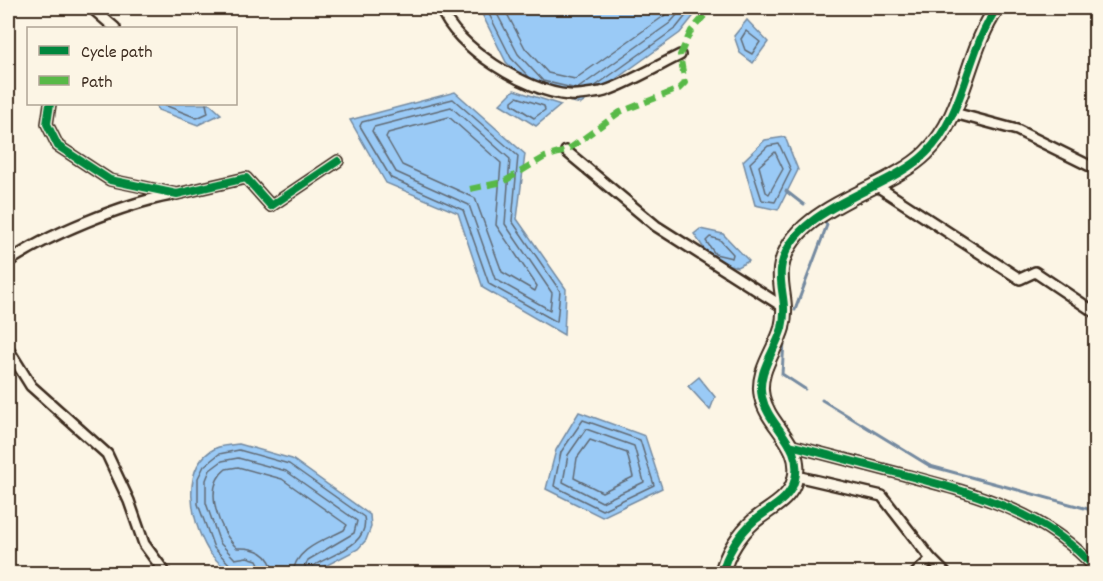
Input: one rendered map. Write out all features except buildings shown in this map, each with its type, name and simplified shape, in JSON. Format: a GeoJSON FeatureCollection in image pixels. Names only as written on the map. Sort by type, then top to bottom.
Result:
{"type":"FeatureCollection","features":[{"type":"Feature","properties":{"kind":"street"},"geometry":{"type":"LineString","coordinates":[[92,8],[114,27]]}},
{"type":"Feature","properties":{"kind":"street"},"geometry":{"type":"LineString","coordinates":[[441,8],[446,22],[499,69],[519,79],[569,95],[603,92],[680,55]]}},
{"type":"Feature","properties":{"kind":"street"},"geometry":{"type":"LineString","coordinates":[[722,573],[737,541],[754,521],[781,502],[791,490],[796,476],[796,462],[790,445],[761,396],[761,383],[781,330],[785,308],[781,270],[786,253],[804,229],[825,212],[900,174],[925,154],[944,132],[954,113],[986,23],[997,8]]}},
{"type":"Feature","properties":{"kind":"street"},"geometry":{"type":"LineString","coordinates":[[50,105],[47,124],[58,146],[110,180],[177,194]]}},
{"type":"Feature","properties":{"kind":"street"},"geometry":{"type":"LineString","coordinates":[[954,113],[1017,130],[1095,169]]}},
{"type":"Feature","properties":{"kind":"street"},"geometry":{"type":"LineString","coordinates":[[566,151],[656,226],[785,308]]}},
{"type":"Feature","properties":{"kind":"street"},"geometry":{"type":"LineString","coordinates":[[8,262],[30,246],[86,222],[159,198],[246,178],[271,206],[338,161]]}},
{"type":"Feature","properties":{"kind":"street"},"geometry":{"type":"LineString","coordinates":[[877,186],[1020,279],[1035,272],[1095,313]]}},
{"type":"Feature","properties":{"kind":"street"},"geometry":{"type":"LineString","coordinates":[[8,349],[31,386],[106,454],[129,501],[144,544],[166,573]]}},
{"type":"Feature","properties":{"kind":"street"},"geometry":{"type":"LineString","coordinates":[[790,445],[996,501],[1055,532],[1081,552],[1095,569]]}},
{"type":"Feature","properties":{"kind":"street"},"geometry":{"type":"LineString","coordinates":[[796,476],[882,496],[931,559],[946,573]]}},
{"type":"Feature","properties":{"kind":"street"},"geometry":{"type":"LineString","coordinates":[[915,573],[931,559]]}},
{"type":"Feature","properties":{"kind":"water"},"geometry":{"type":"Polygon","coordinates":[[[479,8],[700,8],[680,33],[581,104],[537,94],[506,62],[479,8]]]}},
{"type":"Feature","properties":{"kind":"water"},"geometry":{"type":"Polygon","coordinates":[[[747,20],[768,42],[753,63],[740,53],[734,36],[747,20]]]}},
{"type":"Feature","properties":{"kind":"water"},"geometry":{"type":"Polygon","coordinates":[[[514,90],[561,105],[536,126],[500,104],[514,90]]]}},
{"type":"Feature","properties":{"kind":"water"},"geometry":{"type":"Polygon","coordinates":[[[455,92],[525,154],[517,219],[566,289],[564,335],[483,288],[458,213],[386,183],[350,120],[455,92]]]}},
{"type":"Feature","properties":{"kind":"water"},"geometry":{"type":"Polygon","coordinates":[[[156,105],[211,105],[221,114],[198,125],[158,110],[156,105]]]}},
{"type":"Feature","properties":{"kind":"water"},"geometry":{"type":"Polygon","coordinates":[[[785,137],[798,170],[778,210],[755,205],[743,161],[765,140],[785,137]]]}},
{"type":"Feature","properties":{"kind":"water"},"geometry":{"type":"Polygon","coordinates":[[[700,229],[723,234],[749,261],[737,267],[712,260],[694,234],[700,229]]]}},
{"type":"Feature","properties":{"kind":"water"},"geometry":{"type":"Polygon","coordinates":[[[699,377],[715,397],[710,410],[688,386],[699,377]]]}},
{"type":"Feature","properties":{"kind":"water"},"geometry":{"type":"Polygon","coordinates":[[[579,412],[645,436],[662,488],[602,517],[546,489],[556,450],[579,412]]]}},
{"type":"Feature","properties":{"kind":"water"},"geometry":{"type":"Polygon","coordinates":[[[239,444],[292,459],[370,515],[371,527],[366,540],[358,549],[312,573],[261,573],[246,570],[231,573],[208,550],[202,538],[193,510],[192,495],[197,468],[204,456],[218,447],[239,444]]]}},
{"type":"Feature","properties":{"kind":"waterway"},"geometry":{"type":"LineString","coordinates":[[786,191],[804,205]]}},
{"type":"Feature","properties":{"kind":"waterway"},"geometry":{"type":"LineString","coordinates":[[795,310],[827,225],[824,221]]}},
{"type":"Feature","properties":{"kind":"waterway"},"geometry":{"type":"LineString","coordinates":[[789,330],[784,341],[782,374],[805,389]]}},
{"type":"Feature","properties":{"kind":"waterway"},"geometry":{"type":"LineString","coordinates":[[822,400],[930,466],[1088,509],[1096,520]]}},
{"type":"Feature","properties":{"kind":"marked path"},"geometry":{"type":"LineString","coordinates":[[470,189],[503,182],[545,157],[566,151],[620,112],[679,89],[685,83],[680,55],[691,31],[711,8]]}},
{"type":"Feature","properties":{"kind":"cycle path"},"geometry":{"type":"LineString","coordinates":[[722,574],[730,552],[744,531],[784,498],[795,479],[794,456],[766,407],[761,388],[764,370],[784,319],[781,269],[788,248],[802,230],[820,215],[909,167],[926,153],[950,120],[978,44],[997,8]]}},
{"type":"Feature","properties":{"kind":"cycle path"},"geometry":{"type":"LineString","coordinates":[[50,105],[47,124],[58,146],[110,180],[177,194],[246,178],[271,206],[338,161]]}},
{"type":"Feature","properties":{"kind":"cycle path"},"geometry":{"type":"LineString","coordinates":[[790,445],[958,490],[1008,508],[1055,533],[1076,549],[1096,569]]}}]}
